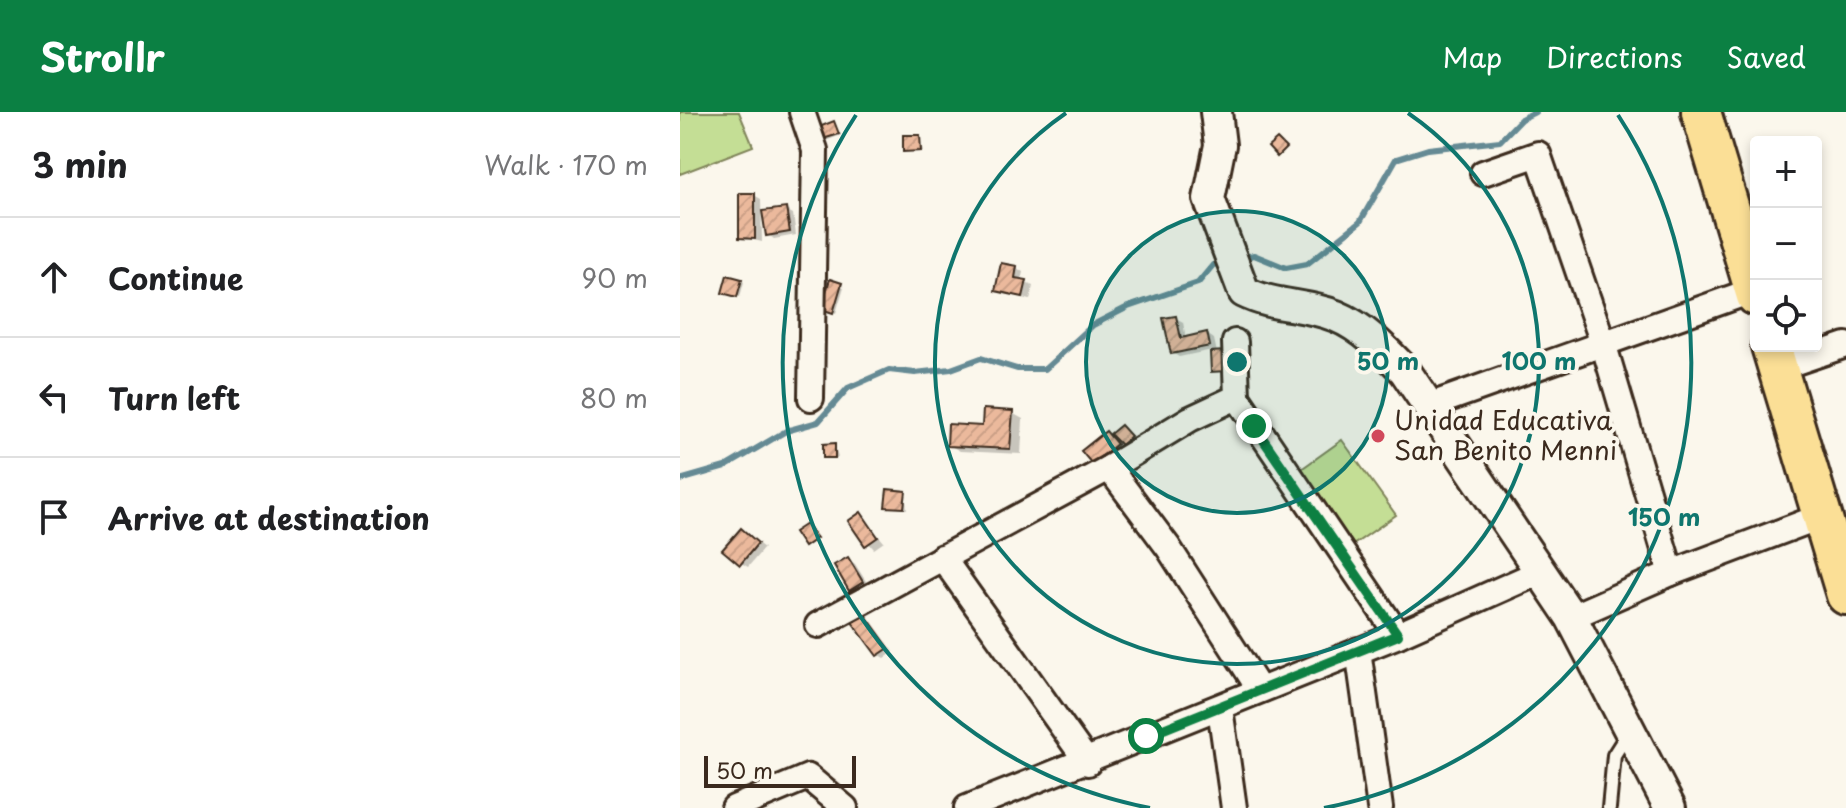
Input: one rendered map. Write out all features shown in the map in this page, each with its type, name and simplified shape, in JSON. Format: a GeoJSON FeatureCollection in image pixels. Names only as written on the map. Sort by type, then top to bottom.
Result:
{"type":"FeatureCollection","features":[{"type":"Feature","properties":{"kind":"highway"},"geometry":{"type":"LineString","coordinates":[[1701,112],[1751,280]]}},
{"type":"Feature","properties":{"kind":"highway"},"geometry":{"type":"LineString","coordinates":[[1774,357],[1846,595]]}},
{"type":"Feature","properties":{"kind":"street"},"geometry":{"type":"LineString","coordinates":[[802,112],[815,150],[811,398]]}},
{"type":"Feature","properties":{"kind":"street"},"geometry":{"type":"LineString","coordinates":[[1216,112],[1220,145],[1209,199],[1244,292],[1264,302],[1335,316],[1376,341],[1431,405],[1571,617],[1628,733],[1670,808]]}},
{"type":"Feature","properties":{"kind":"street"},"geometry":{"type":"LineString","coordinates":[[1483,173],[1538,154],[1604,346],[1671,573]]}},
{"type":"Feature","properties":{"kind":"street"},"geometry":{"type":"LineString","coordinates":[[1431,405],[1750,295]]}},
{"type":"Feature","properties":{"kind":"street"},"geometry":{"type":"LineString","coordinates":[[1235,342],[1237,397],[1398,635]]}},
{"type":"Feature","properties":{"kind":"street"},"geometry":{"type":"LineString","coordinates":[[1774,357],[1846,345]]}},
{"type":"Feature","properties":{"kind":"street"},"geometry":{"type":"LineString","coordinates":[[818,625],[1109,468],[1190,419],[1237,397]]}},
{"type":"Feature","properties":{"kind":"street"},"geometry":{"type":"LineString","coordinates":[[1109,468],[1168,547],[1260,690]]}},
{"type":"Feature","properties":{"kind":"street"},"geometry":{"type":"LineString","coordinates":[[1571,617],[1671,573],[1822,516]]}},
{"type":"Feature","properties":{"kind":"street"},"geometry":{"type":"LineString","coordinates":[[942,557],[1088,763]]}},
{"type":"Feature","properties":{"kind":"street"},"geometry":{"type":"LineString","coordinates":[[967,808],[1088,763],[1146,736],[1398,635],[1542,571]]}},
{"type":"Feature","properties":{"kind":"street"},"geometry":{"type":"LineString","coordinates":[[1358,650],[1380,808]]}},
{"type":"Feature","properties":{"kind":"street"},"geometry":{"type":"LineString","coordinates":[[1220,708],[1234,808]]}},
{"type":"Feature","properties":{"kind":"street"},"geometry":{"type":"LineString","coordinates":[[734,808],[808,777],[845,808]]}},
{"type":"Feature","properties":{"kind":"lane"},"geometry":{"type":"LineString","coordinates":[[1609,808],[1614,755],[1628,733]]}},
{"type":"Feature","properties":{"kind":"green space"},"geometry":{"type":"Polygon","coordinates":[[[680,112],[739,112],[753,146],[680,174],[680,112]]]}},
{"type":"Feature","properties":{"kind":"green space"},"geometry":{"type":"Polygon","coordinates":[[[1342,440],[1396,515],[1353,545],[1300,470],[1342,440]]]}},
{"type":"Feature","properties":{"kind":"building"},"geometry":{"type":"Polygon","coordinates":[[[834,121],[839,134],[823,139],[819,127],[834,121]]]}},
{"type":"Feature","properties":{"kind":"building"},"geometry":{"type":"Polygon","coordinates":[[[903,135],[920,135],[921,151],[903,152],[903,135]]]}},
{"type":"Feature","properties":{"kind":"building"},"geometry":{"type":"Polygon","coordinates":[[[1277,139],[1286,148],[1277,157],[1268,147],[1277,139]]]}},
{"type":"Feature","properties":{"kind":"building"},"geometry":{"type":"Polygon","coordinates":[[[739,193],[755,193],[755,239],[739,238],[739,193]]]}},
{"type":"Feature","properties":{"kind":"building"},"geometry":{"type":"Polygon","coordinates":[[[786,208],[790,232],[766,236],[762,211],[786,208]]]}},
{"type":"Feature","properties":{"kind":"building"},"geometry":{"type":"Polygon","coordinates":[[[1001,263],[1017,266],[1015,278],[1027,280],[1023,297],[995,291],[1001,263]]]}},
{"type":"Feature","properties":{"kind":"building"},"geometry":{"type":"Polygon","coordinates":[[[727,275],[742,279],[737,297],[722,293],[727,275]]]}},
{"type":"Feature","properties":{"kind":"building"},"geometry":{"type":"Polygon","coordinates":[[[830,279],[842,283],[833,313],[821,309],[830,279]]]}},
{"type":"Feature","properties":{"kind":"building"},"geometry":{"type":"Polygon","coordinates":[[[1176,316],[1181,338],[1207,332],[1210,346],[1171,354],[1163,318],[1176,316]]]}},
{"type":"Feature","properties":{"kind":"building"},"geometry":{"type":"Polygon","coordinates":[[[1225,351],[1226,371],[1211,372],[1210,352],[1225,351]]]}},
{"type":"Feature","properties":{"kind":"building"},"geometry":{"type":"Polygon","coordinates":[[[983,409],[1013,411],[1010,449],[947,446],[948,424],[982,426],[983,409]]]}},
{"type":"Feature","properties":{"kind":"building"},"geometry":{"type":"Polygon","coordinates":[[[1121,425],[1131,436],[1121,445],[1110,434],[1121,425]]]}},
{"type":"Feature","properties":{"kind":"building"},"geometry":{"type":"Polygon","coordinates":[[[1106,431],[1117,444],[1092,464],[1081,451],[1106,431]]]}},
{"type":"Feature","properties":{"kind":"building"},"geometry":{"type":"Polygon","coordinates":[[[835,443],[835,458],[823,458],[823,444],[835,443]]]}},
{"type":"Feature","properties":{"kind":"building"},"geometry":{"type":"Polygon","coordinates":[[[887,489],[906,491],[904,508],[885,507],[887,489]]]}},
{"type":"Feature","properties":{"kind":"building"},"geometry":{"type":"Polygon","coordinates":[[[861,512],[878,537],[865,546],[848,521],[861,512]]]}},
{"type":"Feature","properties":{"kind":"building"},"geometry":{"type":"Polygon","coordinates":[[[806,524],[817,538],[804,547],[794,532],[806,524]]]}},
{"type":"Feature","properties":{"kind":"building"},"geometry":{"type":"Polygon","coordinates":[[[741,528],[758,543],[740,565],[722,550],[741,528]]]}},
{"type":"Feature","properties":{"kind":"building"},"geometry":{"type":"Polygon","coordinates":[[[848,557],[863,582],[849,591],[834,565],[848,557]]]}},
{"type":"Feature","properties":{"kind":"building"},"geometry":{"type":"Polygon","coordinates":[[[861,609],[889,648],[877,656],[849,618],[861,609]]]}},
{"type":"Feature","properties":{"kind":"waterway"},"geometry":{"type":"LineString","coordinates":[[1240,258],[1254,255],[1286,268],[1307,264],[1360,222],[1396,159],[1428,149],[1500,141],[1521,119],[1535,112]]}},
{"type":"Feature","properties":{"kind":"waterway"},"geometry":{"type":"LineString","coordinates":[[680,480],[725,467],[786,431],[818,422],[848,388],[889,370],[915,373],[951,369],[981,358],[1017,369],[1045,369],[1093,325],[1128,307],[1198,283],[1213,265],[1222,263]]}},
{"type":"Feature","properties":{"kind":"place","name":"Unidad Educativa San Benito Menni"},"geometry":{"type":"Point","coordinates":[1378,436]}},
{"type":"Feature","properties":{"kind":"route"},"geometry":{"type":"LineString","coordinates":[[1146,736],[1398,635],[1254,426]]}}]}
